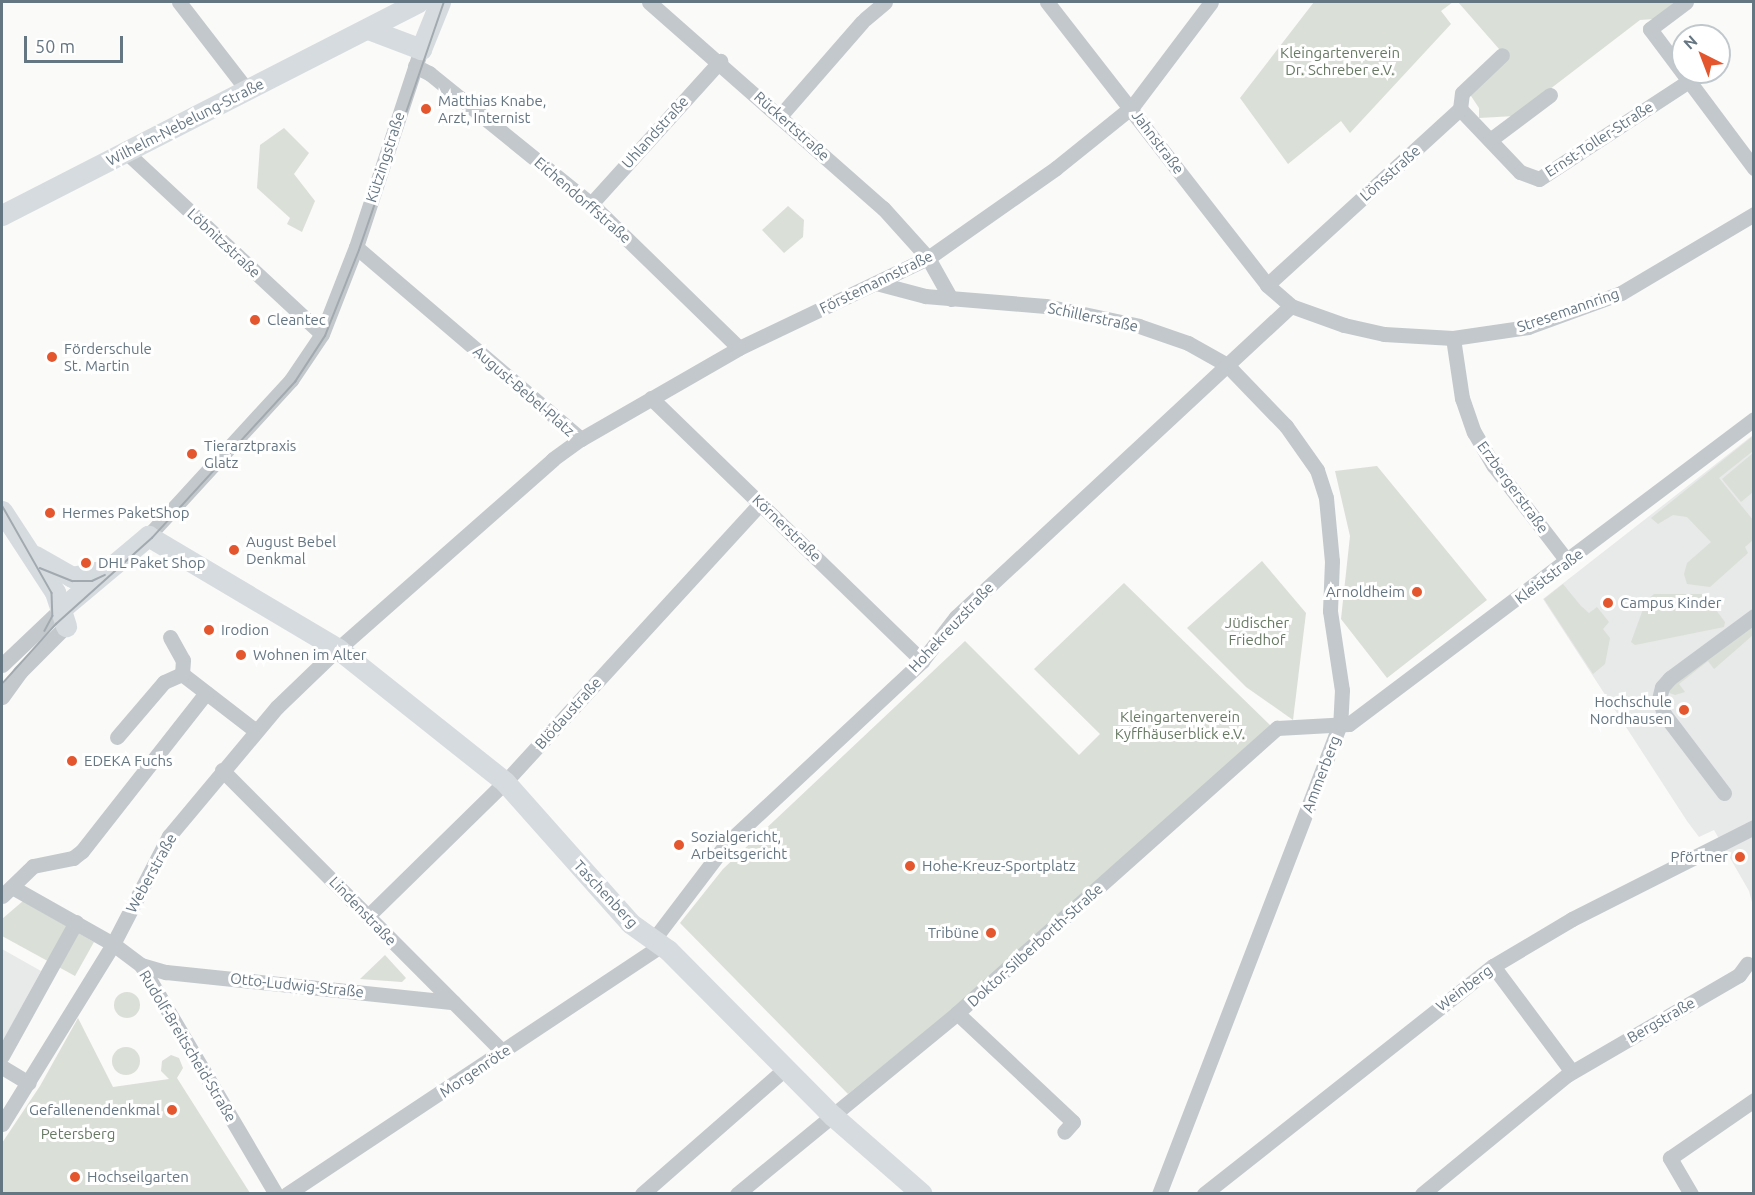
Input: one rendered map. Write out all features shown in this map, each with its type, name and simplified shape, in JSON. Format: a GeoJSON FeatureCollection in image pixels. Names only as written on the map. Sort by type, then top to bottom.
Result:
{"type":"FeatureCollection","features":[{"type":"Feature","properties":{"kind":"main road","name":"Wilhelm-Nebelung-Straße"},"geometry":{"type":"LineString","coordinates":[[2,215],[418,2]]}},
{"type":"Feature","properties":{"kind":"main road"},"geometry":{"type":"LineString","coordinates":[[368,29],[418,57],[440,2]]}},
{"type":"Feature","properties":{"kind":"main road"},"geometry":{"type":"LineString","coordinates":[[2,511],[27,552],[56,592],[63,617],[112,579],[117,565]]}},
{"type":"Feature","properties":{"kind":"main road"},"geometry":{"type":"LineString","coordinates":[[27,552],[72,576],[90,576],[117,565],[148,536],[338,649]]}},
{"type":"Feature","properties":{"kind":"main road","name":"Taschenberg"},"geometry":{"type":"LineString","coordinates":[[338,649],[505,782],[630,923],[658,942],[833,1116],[922,1194]]}},
{"type":"Feature","properties":{"kind":"street"},"geometry":{"type":"LineString","coordinates":[[179,2],[247,90]]}},
{"type":"Feature","properties":{"kind":"street"},"geometry":{"type":"LineString","coordinates":[[780,116],[864,21],[885,2]]}},
{"type":"Feature","properties":{"kind":"street","name":"Jahnstraße"},"geometry":{"type":"LineString","coordinates":[[1047,2],[1131,107],[1267,285]]}},
{"type":"Feature","properties":{"kind":"street","name":"Förstemannstraße"},"geometry":{"type":"LineString","coordinates":[[581,439],[739,348],[928,258],[1056,168],[1131,107],[1211,2]]}},
{"type":"Feature","properties":{"kind":"street"},"geometry":{"type":"LineString","coordinates":[[1671,57],[1650,29],[1686,2]]}},
{"type":"Feature","properties":{"kind":"street","name":"Rückertstraße"},"geometry":{"type":"LineString","coordinates":[[655,3],[883,208],[928,258]]}},
{"type":"Feature","properties":{"kind":"street","name":"Lönsstraße"},"geometry":{"type":"LineString","coordinates":[[1267,285],[1460,109],[1462,93],[1502,55]]}},
{"type":"Feature","properties":{"kind":"street","name":"Eichendorffstraße"},"geometry":{"type":"LineString","coordinates":[[418,57],[429,74],[591,204],[739,348]]}},
{"type":"Feature","properties":{"kind":"street","name":"Kützingstraße"},"geometry":{"type":"LineString","coordinates":[[356,248],[418,57]]}},
{"type":"Feature","properties":{"kind":"street","name":"Uhlandstraße"},"geometry":{"type":"LineString","coordinates":[[591,204],[720,61]]}},
{"type":"Feature","properties":{"kind":"street","name":"Ernst-Toller-Straße"},"geometry":{"type":"LineString","coordinates":[[1460,109],[1520,172],[1539,179],[1684,84]]}},
{"type":"Feature","properties":{"kind":"street"},"geometry":{"type":"LineString","coordinates":[[1691,84],[1754,168]]}},
{"type":"Feature","properties":{"kind":"street"},"geometry":{"type":"LineString","coordinates":[[1490,140],[1550,95]]}},
{"type":"Feature","properties":{"kind":"street","name":"Löbnitzstraße"},"geometry":{"type":"LineString","coordinates":[[126,152],[322,334]]}},
{"type":"Feature","properties":{"kind":"street","name":"Stresemannring"},"geometry":{"type":"LineString","coordinates":[[1267,285],[1291,306],[1384,334],[1453,338],[1528,327],[1621,293],[1754,214]]}},
{"type":"Feature","properties":{"kind":"street"},"geometry":{"type":"LineString","coordinates":[[148,536],[291,380],[322,334],[356,248]]}},
{"type":"Feature","properties":{"kind":"street","name":"August-Bebel-Platz"},"geometry":{"type":"LineString","coordinates":[[338,649],[553,459],[581,439],[356,248]]}},
{"type":"Feature","properties":{"kind":"street"},"geometry":{"type":"LineString","coordinates":[[928,258],[951,299]]}},
{"type":"Feature","properties":{"kind":"street","name":"Schillerstraße"},"geometry":{"type":"LineString","coordinates":[[876,283],[925,296],[1046,306],[1139,326],[1188,344],[1227,365]]}},
{"type":"Feature","properties":{"kind":"street","name":"Hohekreuzstraße"},"geometry":{"type":"LineString","coordinates":[[658,942],[726,844],[922,660],[956,617],[1291,306]]}},
{"type":"Feature","properties":{"kind":"street","name":"Erzbergerstraße"},"geometry":{"type":"LineString","coordinates":[[1453,338],[1462,398],[1474,432],[1494,466],[1568,562]]}},
{"type":"Feature","properties":{"kind":"street","name":"Ammerberg"},"geometry":{"type":"LineString","coordinates":[[1159,1194],[1340,724],[1342,690],[1330,611],[1330,525],[1326,498],[1317,470],[1302,445],[1227,365]]}},
{"type":"Feature","properties":{"kind":"street","name":"Körnerstraße"},"geometry":{"type":"LineString","coordinates":[[651,398],[922,660]]}},
{"type":"Feature","properties":{"kind":"street","name":"Kleiststraße"},"geometry":{"type":"LineString","coordinates":[[1340,724],[1349,724],[1568,562],[1754,419]]}},
{"type":"Feature","properties":{"kind":"street","name":"Blödaustraße"},"geometry":{"type":"LineString","coordinates":[[368,916],[505,782],[761,503]]}},
{"type":"Feature","properties":{"kind":"street"},"geometry":{"type":"LineString","coordinates":[[1724,793],[1664,714],[1659,699],[1662,687],[1670,678],[1754,616]]}},
{"type":"Feature","properties":{"kind":"street"},"geometry":{"type":"LineString","coordinates":[[2,665],[63,617]]}},
{"type":"Feature","properties":{"kind":"street"},"geometry":{"type":"LineString","coordinates":[[2,697],[63,617]]}},
{"type":"Feature","properties":{"kind":"street"},"geometry":{"type":"LineString","coordinates":[[170,637],[183,660],[182,674]]}},
{"type":"Feature","properties":{"kind":"street","name":"Weberstraße"},"geometry":{"type":"LineString","coordinates":[[2,1124],[113,944],[169,836],[256,731],[338,649]]}},
{"type":"Feature","properties":{"kind":"street"},"geometry":{"type":"LineString","coordinates":[[182,674],[256,731]]}},
{"type":"Feature","properties":{"kind":"street"},"geometry":{"type":"LineString","coordinates":[[117,737],[164,681],[182,674]]}},
{"type":"Feature","properties":{"kind":"street"},"geometry":{"type":"LineString","coordinates":[[7,892],[33,866],[73,858],[82,851],[206,693]]}},
{"type":"Feature","properties":{"kind":"street","name":"Doktor-Silberborth-Straße"},"geometry":{"type":"LineString","coordinates":[[737,1194],[957,1013],[1277,728],[1340,724]]}},
{"type":"Feature","properties":{"kind":"street","name":"Lindenstraße"},"geometry":{"type":"LineString","coordinates":[[222,770],[503,1052]]}},
{"type":"Feature","properties":{"kind":"street","name":"Weinberg"},"geometry":{"type":"LineString","coordinates":[[1204,1194],[1493,966],[1572,919],[1754,827]]}},
{"type":"Feature","properties":{"kind":"street","name":"Rudolf-Breitscheid-Straße"},"geometry":{"type":"LineString","coordinates":[[7,892],[76,922],[113,944],[141,965],[276,1194]]}},
{"type":"Feature","properties":{"kind":"street"},"geometry":{"type":"LineString","coordinates":[[2,1056],[76,922]]}},
{"type":"Feature","properties":{"kind":"street","name":"Morgenröte"},"geometry":{"type":"LineString","coordinates":[[286,1194],[503,1052],[658,942]]}},
{"type":"Feature","properties":{"kind":"street","name":"Bergstraße"},"geometry":{"type":"LineString","coordinates":[[1422,1194],[1572,1072],[1739,975],[1747,964]]}},
{"type":"Feature","properties":{"kind":"street","name":"Otto-Ludwig-Straße"},"geometry":{"type":"LineString","coordinates":[[141,965],[166,972],[453,1002]]}},
{"type":"Feature","properties":{"kind":"street"},"geometry":{"type":"LineString","coordinates":[[1493,966],[1572,1072]]}},
{"type":"Feature","properties":{"kind":"street"},"geometry":{"type":"LineString","coordinates":[[957,1013],[1073,1122],[1064,1131]]}},
{"type":"Feature","properties":{"kind":"street"},"geometry":{"type":"LineString","coordinates":[[2,1067],[29,1083]]}},
{"type":"Feature","properties":{"kind":"street"},"geometry":{"type":"LineString","coordinates":[[642,1194],[786,1068]]}},
{"type":"Feature","properties":{"kind":"street"},"geometry":{"type":"LineString","coordinates":[[1691,1194],[1670,1158],[1754,1100]]}},
{"type":"Feature","properties":{"kind":"shaded area","name":"Hochschule Nordhausen"},"geometry":{"type":"Polygon","coordinates":[[[1753,435],[1753,906],[1749,891],[1714,830],[1699,837],[1687,821],[1543,599],[1753,435]]]}},
{"type":"Feature","properties":{"kind":"shaded area"},"geometry":{"type":"Polygon","coordinates":[[[2,949],[41,971],[4,1039],[2,1038],[2,949]]]}},
{"type":"Feature","properties":{"kind":"green space","name":"Kleingartenverein Dr. Schreber e.V."},"geometry":{"type":"Polygon","coordinates":[[[1314,2],[1453,2],[1441,11],[1451,24],[1350,133],[1341,121],[1288,164],[1240,98],[1314,2]]]}},
{"type":"Feature","properties":{"kind":"green space"},"geometry":{"type":"Polygon","coordinates":[[[1458,2],[1675,2],[1654,19],[1640,20],[1515,116],[1479,118],[1479,108],[1469,93],[1506,57],[1458,2]]]}},
{"type":"Feature","properties":{"kind":"green space"},"geometry":{"type":"Polygon","coordinates":[[[284,128],[309,153],[294,174],[315,201],[302,232],[287,224],[290,218],[257,188],[260,145],[284,128]]]}},
{"type":"Feature","properties":{"kind":"green space"},"geometry":{"type":"Polygon","coordinates":[[[788,206],[804,220],[803,237],[784,253],[762,230],[788,206]]]}},
{"type":"Feature","properties":{"kind":"green space"},"geometry":{"type":"Polygon","coordinates":[[[1753,436],[1753,451],[1719,478],[1753,520],[1753,540],[1745,547],[1748,553],[1710,587],[1687,584],[1684,574],[1687,563],[1711,542],[1687,517],[1673,515],[1658,524],[1651,518],[1753,436]]]}},
{"type":"Feature","properties":{"kind":"green space"},"geometry":{"type":"Polygon","coordinates":[[[1753,453],[1753,492],[1741,502],[1722,479],[1753,453]]]}},
{"type":"Feature","properties":{"kind":"green space"},"geometry":{"type":"Polygon","coordinates":[[[1377,466],[1487,600],[1387,678],[1341,619],[1350,536],[1335,471],[1377,466]]]}},
{"type":"Feature","properties":{"kind":"green space","name":"Jüdischer Friedhof"},"geometry":{"type":"Polygon","coordinates":[[[1262,561],[1306,613],[1293,720],[1246,687],[1187,628],[1262,561]]]}},
{"type":"Feature","properties":{"kind":"green space","name":"Hohe-Kreuz-Sportplatz"},"geometry":{"type":"Polygon","coordinates":[[[1124,583],[1271,726],[953,1009],[848,1094],[680,923],[723,869],[965,641],[1079,755],[1100,734],[1034,669],[1124,583]]]}},
{"type":"Feature","properties":{"kind":"green space"},"geometry":{"type":"Polygon","coordinates":[[[1563,584],[1589,613],[1597,607],[1609,622],[1603,629],[1610,638],[1605,664],[1593,674],[1544,599],[1563,584]]]}},
{"type":"Feature","properties":{"kind":"green space"},"geometry":{"type":"Polygon","coordinates":[[[1654,594],[1704,594],[1725,622],[1724,627],[1635,645],[1631,642],[1646,601],[1654,594]]]}},
{"type":"Feature","properties":{"kind":"green space"},"geometry":{"type":"Polygon","coordinates":[[[1753,623],[1753,635],[1714,669],[1708,661],[1679,684],[1685,692],[1675,695],[1667,692],[1668,686],[1753,623]]]}},
{"type":"Feature","properties":{"kind":"green space"},"geometry":{"type":"Polygon","coordinates":[[[23,901],[94,942],[75,976],[2,936],[2,919],[23,901]]]}},
{"type":"Feature","properties":{"kind":"green space"},"geometry":{"type":"Polygon","coordinates":[[[385,955],[406,978],[402,982],[360,979],[385,955]]]}},
{"type":"Feature","properties":{"kind":"green space"},"geometry":{"type":"Polygon","coordinates":[[[127,992],[136,996],[140,1005],[136,1014],[127,1018],[118,1014],[114,1005],[118,996],[127,992]]]}},
{"type":"Feature","properties":{"kind":"green space","name":"Petersberg"},"geometry":{"type":"Polygon","coordinates":[[[78,1018],[113,1087],[169,1079],[161,1071],[162,1061],[171,1055],[179,1058],[183,1068],[177,1078],[250,1193],[2,1193],[2,1143],[40,1086],[78,1018]]]}},
{"type":"Feature","properties":{"kind":"green space"},"geometry":{"type":"Polygon","coordinates":[[[126,1047],[136,1051],[140,1061],[136,1071],[126,1075],[116,1071],[112,1061],[116,1051],[126,1047]]]}},
{"type":"Feature","properties":{"kind":"tram line"},"geometry":{"type":"LineString","coordinates":[[2,684],[56,624],[152,538],[295,382],[325,336],[359,250],[444,2]]}},
{"type":"Feature","properties":{"kind":"tram line"},"geometry":{"type":"LineString","coordinates":[[2,505],[52,593],[53,616],[45,631]]}},
{"type":"Feature","properties":{"kind":"tram line"},"geometry":{"type":"LineString","coordinates":[[40,568],[72,581],[92,581],[105,575]]}},
{"type":"Feature","properties":{"kind":"place","name":"Matthias Knabe, Arzt, Internist"},"geometry":{"type":"Point","coordinates":[426,109]}},
{"type":"Feature","properties":{"kind":"place","name":"Cleantec"},"geometry":{"type":"Point","coordinates":[255,320]}},
{"type":"Feature","properties":{"kind":"place","name":"Förderschule St. Martin"},"geometry":{"type":"Point","coordinates":[52,357]}},
{"type":"Feature","properties":{"kind":"place","name":"Tierarztpraxis Glatz"},"geometry":{"type":"Point","coordinates":[192,454]}},
{"type":"Feature","properties":{"kind":"place","name":"Hermes PaketShop"},"geometry":{"type":"Point","coordinates":[50,513]}},
{"type":"Feature","properties":{"kind":"place","name":"August Bebel Denkmal"},"geometry":{"type":"Point","coordinates":[234,550]}},
{"type":"Feature","properties":{"kind":"place","name":"DHL Paket Shop"},"geometry":{"type":"Point","coordinates":[86,563]}},
{"type":"Feature","properties":{"kind":"place","name":"Arnoldheim"},"geometry":{"type":"Point","coordinates":[1417,592]}},
{"type":"Feature","properties":{"kind":"place","name":"Campus Kinder"},"geometry":{"type":"Point","coordinates":[1608,603]}},
{"type":"Feature","properties":{"kind":"place","name":"Irodion"},"geometry":{"type":"Point","coordinates":[209,630]}},
{"type":"Feature","properties":{"kind":"place","name":"Wohnen im Alter"},"geometry":{"type":"Point","coordinates":[241,655]}},
{"type":"Feature","properties":{"kind":"place","name":"Hochschule Nordhausen"},"geometry":{"type":"Point","coordinates":[1684,710]}},
{"type":"Feature","properties":{"kind":"place","name":"EDEKA Fuchs"},"geometry":{"type":"Point","coordinates":[72,761]}},
{"type":"Feature","properties":{"kind":"place","name":"Sozialgericht, Arbeitsgericht"},"geometry":{"type":"Point","coordinates":[679,845]}},
{"type":"Feature","properties":{"kind":"place","name":"Pförtner"},"geometry":{"type":"Point","coordinates":[1740,857]}},
{"type":"Feature","properties":{"kind":"place","name":"Hohe-Kreuz-Sportplatz"},"geometry":{"type":"Point","coordinates":[910,866]}},
{"type":"Feature","properties":{"kind":"place","name":"Tribüne"},"geometry":{"type":"Point","coordinates":[991,933]}},
{"type":"Feature","properties":{"kind":"place","name":"Gefallenendenkmal"},"geometry":{"type":"Point","coordinates":[172,1110]}},
{"type":"Feature","properties":{"kind":"place","name":"Hochseilgarten"},"geometry":{"type":"Point","coordinates":[75,1177]}},
{"type":"Feature","properties":{"kind":"park label","name":"Kleingartenverein Kyffhäuserblick e.V."},"geometry":{"type":"Point","coordinates":[1180,724]}}]}
